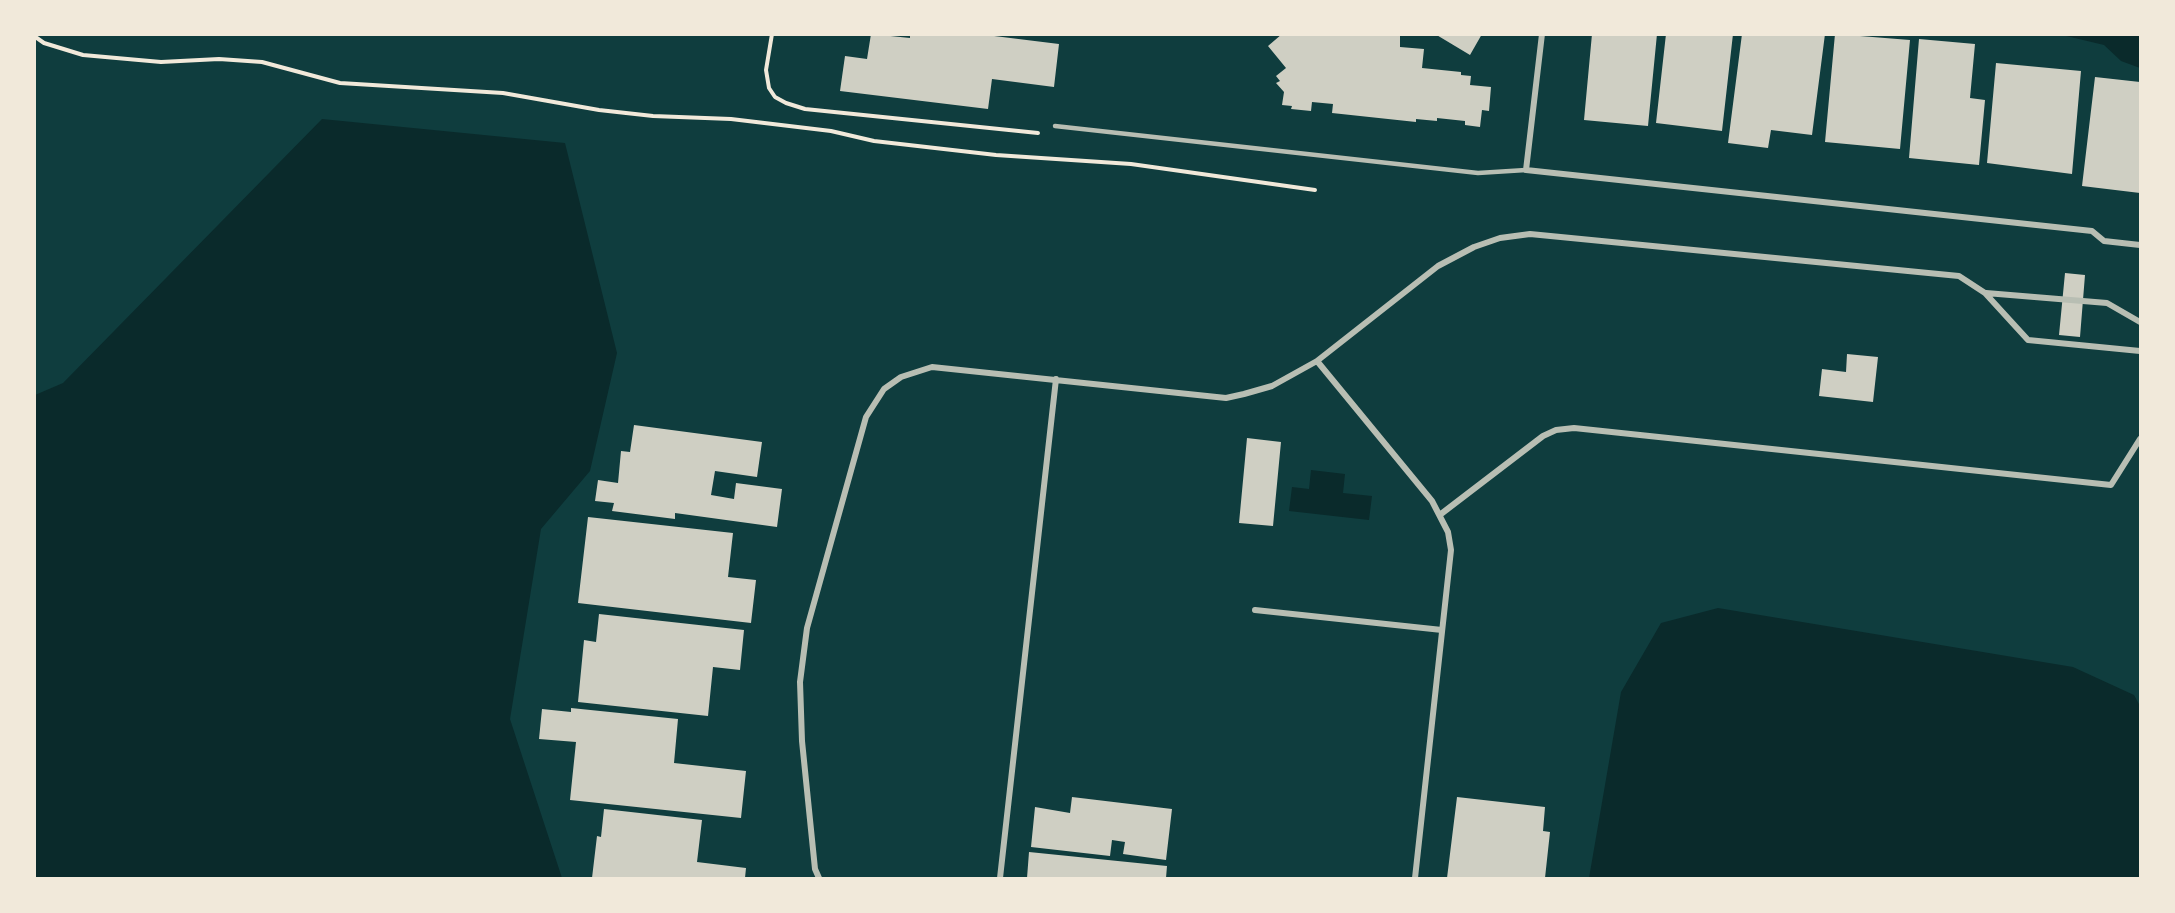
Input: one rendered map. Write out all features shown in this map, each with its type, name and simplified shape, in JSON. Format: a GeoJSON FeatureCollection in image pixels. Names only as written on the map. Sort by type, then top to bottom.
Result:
{"type":"FeatureCollection","features":[{"type":"Feature","properties":{"kind":"street"},"geometry":{"type":"LineString","coordinates":[[1542,34],[1526,170],[2092,231],[2104,241],[2140,245]]}},
{"type":"Feature","properties":{"kind":"street"},"geometry":{"type":"LineString","coordinates":[[819,879],[815,869],[802,741],[800,682],[807,628],[866,417],[884,388],[901,377],[932,367],[1226,398],[1272,386],[1317,361],[1437,266],[1474,247],[1500,238],[1530,234],[1959,276],[1985,292],[2028,340],[2140,351]]}},
{"type":"Feature","properties":{"kind":"street"},"geometry":{"type":"LineString","coordinates":[[1985,292],[2107,303],[2140,322]]}},
{"type":"Feature","properties":{"kind":"street"},"geometry":{"type":"LineString","coordinates":[[1317,361],[1441,514],[1448,532],[1451,550],[1415,879]]}},
{"type":"Feature","properties":{"kind":"street"},"geometry":{"type":"LineString","coordinates":[[1000,879],[1056,379]]}},
{"type":"Feature","properties":{"kind":"street"},"geometry":{"type":"LineString","coordinates":[[1441,514],[1543,436],[1556,430],[1574,428],[2111,485],[2140,439]]}},
{"type":"Feature","properties":{"kind":"street"},"geometry":{"type":"LineString","coordinates":[[1255,610],[1442,630]]}},
{"type":"Feature","properties":{"kind":"lane"},"geometry":{"type":"LineString","coordinates":[[1055,126],[1478,173],[1526,170]]}},
{"type":"Feature","properties":{"kind":"path"},"geometry":{"type":"LineString","coordinates":[[772,34],[766,70],[769,88],[786,104],[805,109],[1043,134],[1055,126]]}},
{"type":"Feature","properties":{"kind":"path"},"geometry":{"type":"LineString","coordinates":[[34,36],[44,43],[83,55],[161,62],[219,59],[262,62],[340,83],[503,93],[599,110],[653,116],[731,118],[831,131],[874,141],[996,155],[1131,164],[1315,190]]}},
{"type":"Feature","properties":{"kind":"water"},"geometry":{"type":"Polygon","coordinates":[[[2062,35],[2140,35],[2140,68],[2121,61],[2104,45],[2062,35]]]}},
{"type":"Feature","properties":{"kind":"water"},"geometry":{"type":"Polygon","coordinates":[[[322,119],[565,143],[617,353],[590,471],[541,529],[510,719],[562,878],[35,878],[35,395],[63,383],[322,119]]]}},
{"type":"Feature","properties":{"kind":"water"},"geometry":{"type":"Polygon","coordinates":[[[1311,470],[1345,474],[1343,493],[1372,496],[1369,520],[1289,511],[1292,487],[1309,489],[1311,470]]]}},
{"type":"Feature","properties":{"kind":"water"},"geometry":{"type":"Polygon","coordinates":[[[1718,608],[2073,667],[2134,695],[2140,706],[2140,878],[1589,878],[1621,692],[1661,623],[1718,608]]]}},
{"type":"Feature","properties":{"kind":"building"},"geometry":{"type":"Polygon","coordinates":[[[871,34],[910,38],[910,34],[978,34],[1059,44],[1054,87],[992,79],[988,109],[840,91],[845,56],[867,59],[871,34]]]}},
{"type":"Feature","properties":{"kind":"building"},"geometry":{"type":"Polygon","coordinates":[[[1282,34],[1400,34],[1400,47],[1424,49],[1422,68],[1461,72],[1461,75],[1471,76],[1470,85],[1491,87],[1489,111],[1482,110],[1480,127],[1465,125],[1465,121],[1437,118],[1437,121],[1416,119],[1416,122],[1332,113],[1333,104],[1312,102],[1311,111],[1291,109],[1292,106],[1282,105],[1284,92],[1276,83],[1280,81],[1276,76],[1286,68],[1268,46],[1282,34]]]}},
{"type":"Feature","properties":{"kind":"building"},"geometry":{"type":"Polygon","coordinates":[[[1435,34],[1482,34],[1470,55],[1435,34]]]}},
{"type":"Feature","properties":{"kind":"building"},"geometry":{"type":"Polygon","coordinates":[[[1592,34],[1657,34],[1648,126],[1584,120],[1592,34]]]}},
{"type":"Feature","properties":{"kind":"building"},"geometry":{"type":"Polygon","coordinates":[[[1666,34],[1733,34],[1722,131],[1656,123],[1666,34]]]}},
{"type":"Feature","properties":{"kind":"building"},"geometry":{"type":"Polygon","coordinates":[[[1742,34],[1825,34],[1812,135],[1771,130],[1768,148],[1728,143],[1742,34]]]}},
{"type":"Feature","properties":{"kind":"building"},"geometry":{"type":"Polygon","coordinates":[[[1835,34],[1910,40],[1900,149],[1825,142],[1835,34]]]}},
{"type":"Feature","properties":{"kind":"building"},"geometry":{"type":"Polygon","coordinates":[[[1919,39],[1975,44],[1970,98],[1985,100],[1979,165],[1909,158],[1919,39]]]}},
{"type":"Feature","properties":{"kind":"building"},"geometry":{"type":"Polygon","coordinates":[[[1996,63],[2081,71],[2072,174],[1987,163],[1996,63]]]}},
{"type":"Feature","properties":{"kind":"building"},"geometry":{"type":"Polygon","coordinates":[[[2095,77],[2140,82],[2140,193],[2082,186],[2095,77]]]}},
{"type":"Feature","properties":{"kind":"building"},"geometry":{"type":"Polygon","coordinates":[[[2065,273],[2085,275],[2080,337],[2059,335],[2065,273]]]}},
{"type":"Feature","properties":{"kind":"building"},"geometry":{"type":"Polygon","coordinates":[[[1847,354],[1878,357],[1873,402],[1819,396],[1822,369],[1846,372],[1847,354]]]}},
{"type":"Feature","properties":{"kind":"building"},"geometry":{"type":"Polygon","coordinates":[[[634,425],[762,442],[757,477],[715,471],[711,495],[734,499],[736,483],[782,489],[777,527],[675,513],[675,519],[612,511],[614,503],[595,501],[598,480],[618,483],[621,451],[630,452],[634,425]]]}},
{"type":"Feature","properties":{"kind":"building"},"geometry":{"type":"Polygon","coordinates":[[[1247,438],[1281,442],[1273,526],[1239,523],[1247,438]]]}},
{"type":"Feature","properties":{"kind":"building"},"geometry":{"type":"Polygon","coordinates":[[[588,517],[733,533],[728,577],[756,580],[751,623],[578,603],[588,517]]]}},
{"type":"Feature","properties":{"kind":"building"},"geometry":{"type":"Polygon","coordinates":[[[599,614],[744,630],[740,670],[713,667],[708,716],[578,702],[584,640],[596,642],[599,614]]]}},
{"type":"Feature","properties":{"kind":"building"},"geometry":{"type":"Polygon","coordinates":[[[571,708],[678,719],[674,763],[746,771],[741,818],[570,800],[576,742],[539,739],[542,709],[571,712],[571,708]]]}},
{"type":"Feature","properties":{"kind":"building"},"geometry":{"type":"Polygon","coordinates":[[[1072,797],[1172,809],[1166,860],[1123,854],[1125,842],[1112,840],[1110,856],[1031,847],[1035,807],[1070,813],[1072,797]]]}},
{"type":"Feature","properties":{"kind":"building"},"geometry":{"type":"Polygon","coordinates":[[[1457,797],[1545,807],[1543,831],[1550,832],[1545,878],[1447,878],[1457,797]]]}},
{"type":"Feature","properties":{"kind":"building"},"geometry":{"type":"Polygon","coordinates":[[[604,809],[702,820],[697,862],[746,868],[745,878],[592,878],[597,836],[601,837],[604,809]]]}},
{"type":"Feature","properties":{"kind":"building"},"geometry":{"type":"Polygon","coordinates":[[[1029,852],[1167,866],[1166,878],[1027,878],[1029,852]]]}}]}
